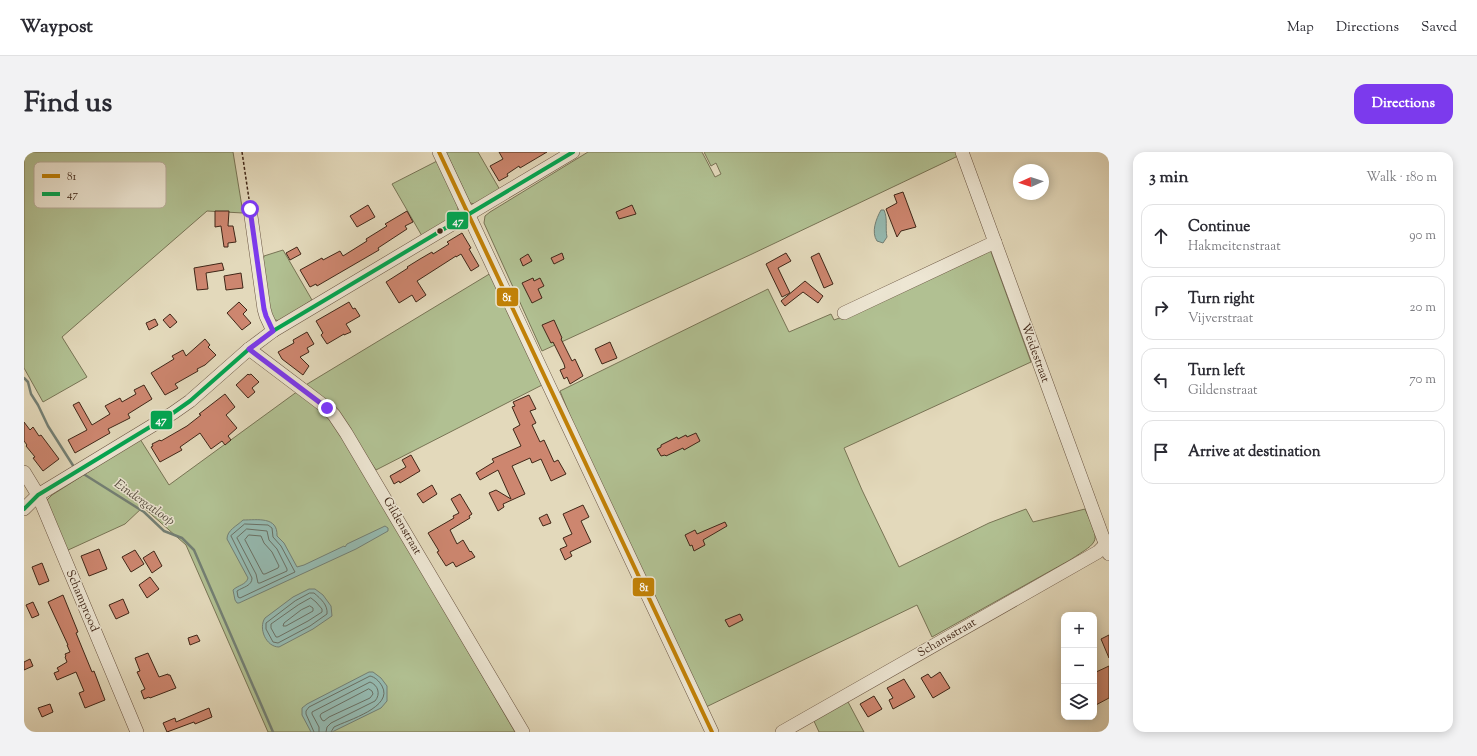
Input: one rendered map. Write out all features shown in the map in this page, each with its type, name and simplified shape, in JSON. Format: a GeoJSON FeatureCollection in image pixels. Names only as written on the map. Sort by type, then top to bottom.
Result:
{"type":"FeatureCollection","features":[{"type":"Feature","properties":{"kind":"street"},"geometry":{"type":"LineString","coordinates":[[439,152],[712,732]]}},
{"type":"Feature","properties":{"kind":"street"},"geometry":{"type":"LineString","coordinates":[[24,509],[38,495],[179,409],[249,349],[273,331],[573,152]]}},
{"type":"Feature","properties":{"kind":"street","name":"Weidestraat"},"geometry":{"type":"LineString","coordinates":[[962,152],[1108,547]]}},
{"type":"Feature","properties":{"kind":"street"},"geometry":{"type":"LineString","coordinates":[[250,209],[264,309],[273,331]]}},
{"type":"Feature","properties":{"kind":"street"},"geometry":{"type":"LineString","coordinates":[[844,313],[995,242]]}},
{"type":"Feature","properties":{"kind":"street","name":"Gildenstraat"},"geometry":{"type":"LineString","coordinates":[[249,349],[334,415],[346,432],[523,732]]}},
{"type":"Feature","properties":{"kind":"street","name":"Schamprood"},"geometry":{"type":"LineString","coordinates":[[24,472],[38,495],[136,732]]}},
{"type":"Feature","properties":{"kind":"street","name":"Schansstraat"},"geometry":{"type":"LineString","coordinates":[[782,732],[1108,547]]}},
{"type":"Feature","properties":{"kind":"path"},"geometry":{"type":"LineString","coordinates":[[242,152],[250,209]]}},
{"type":"Feature","properties":{"kind":"green space"},"geometry":{"type":"Polygon","coordinates":[[[24,152],[233,152],[243,213],[207,211],[62,337],[87,377],[43,402],[24,368],[24,152]]]}},
{"type":"Feature","properties":{"kind":"green space"},"geometry":{"type":"Polygon","coordinates":[[[446,152],[478,152],[500,190],[475,204],[470,203],[446,152]]]}},
{"type":"Feature","properties":{"kind":"green space"},"geometry":{"type":"Polygon","coordinates":[[[588,152],[702,152],[715,177],[721,174],[716,163],[711,166],[704,152],[957,152],[958,156],[752,254],[542,351],[484,223],[485,216],[588,152]]]}},
{"type":"Feature","properties":{"kind":"green space"},"geometry":{"type":"Polygon","coordinates":[[[439,160],[458,204],[458,212],[454,217],[422,236],[392,184],[439,160]]]}},
{"type":"Feature","properties":{"kind":"green space"},"geometry":{"type":"Polygon","coordinates":[[[990,249],[1031,362],[844,448],[862,490],[899,567],[989,523],[1026,509],[1033,522],[1085,509],[1093,528],[1095,540],[1088,548],[1070,560],[932,637],[917,605],[706,707],[578,435],[560,391],[768,289],[789,332],[831,314],[834,320],[861,310],[990,249]]]}},
{"type":"Feature","properties":{"kind":"green space"},"geometry":{"type":"Polygon","coordinates":[[[283,250],[312,300],[280,321],[271,319],[262,266],[264,256],[283,250]]]}},
{"type":"Feature","properties":{"kind":"green space"},"geometry":{"type":"Polygon","coordinates":[[[491,273],[544,384],[376,470],[335,409],[304,386],[491,273]]]}},
{"type":"Feature","properties":{"kind":"green space"},"geometry":{"type":"Polygon","coordinates":[[[298,391],[334,421],[515,732],[268,732],[186,545],[143,507],[125,524],[66,551],[47,500],[52,495],[140,439],[169,485],[298,391]]]}},
{"type":"Feature","properties":{"kind":"green space"},"geometry":{"type":"Polygon","coordinates":[[[847,700],[864,732],[819,732],[813,719],[847,700]]]}},
{"type":"Feature","properties":{"kind":"water"},"geometry":{"type":"Polygon","coordinates":[[[881,210],[884,210],[886,220],[887,237],[883,243],[877,241],[874,234],[876,221],[881,210]]]}},
{"type":"Feature","properties":{"kind":"water"},"geometry":{"type":"Polygon","coordinates":[[[243,520],[266,520],[274,525],[277,536],[284,543],[297,567],[344,546],[345,547],[347,544],[385,526],[388,528],[388,531],[356,549],[237,603],[233,590],[244,584],[248,578],[227,539],[227,536],[230,531],[243,520]]]}},
{"type":"Feature","properties":{"kind":"water"},"geometry":{"type":"Polygon","coordinates":[[[309,589],[315,589],[323,595],[331,606],[332,616],[313,629],[279,647],[270,644],[264,636],[262,627],[265,618],[293,597],[309,589]]]}},
{"type":"Feature","properties":{"kind":"water"},"geometry":{"type":"Polygon","coordinates":[[[369,672],[373,672],[381,678],[387,686],[387,701],[381,708],[332,732],[311,732],[302,715],[302,708],[369,672]]]}},
{"type":"Feature","properties":{"kind":"building"},"geometry":{"type":"Polygon","coordinates":[[[499,152],[547,152],[520,168],[519,166],[507,174],[508,176],[499,181],[490,166],[503,159],[499,152]]]}},
{"type":"Feature","properties":{"kind":"building"},"geometry":{"type":"Polygon","coordinates":[[[903,192],[916,227],[901,231],[897,237],[886,209],[897,203],[894,195],[903,192]]]}},
{"type":"Feature","properties":{"kind":"building"},"geometry":{"type":"Polygon","coordinates":[[[368,205],[375,217],[357,227],[350,216],[368,205]]]}},
{"type":"Feature","properties":{"kind":"building"},"geometry":{"type":"Polygon","coordinates":[[[632,205],[636,214],[619,219],[616,212],[632,205]]]}},
{"type":"Feature","properties":{"kind":"building"},"geometry":{"type":"Polygon","coordinates":[[[215,211],[229,211],[228,226],[233,226],[236,242],[228,243],[228,247],[224,247],[221,226],[215,227],[215,211]]]}},
{"type":"Feature","properties":{"kind":"building"},"geometry":{"type":"Polygon","coordinates":[[[407,211],[413,222],[405,226],[407,229],[378,248],[379,250],[317,286],[316,284],[310,287],[300,270],[322,258],[323,260],[340,251],[343,256],[387,226],[385,224],[407,211]]]}},
{"type":"Feature","properties":{"kind":"building"},"geometry":{"type":"Polygon","coordinates":[[[462,233],[479,266],[471,271],[461,254],[456,256],[417,281],[426,295],[416,302],[412,295],[399,303],[386,282],[420,259],[432,252],[433,254],[449,244],[447,242],[462,233]]]}},
{"type":"Feature","properties":{"kind":"building"},"geometry":{"type":"Polygon","coordinates":[[[297,247],[301,254],[290,260],[286,253],[297,247]]]}},
{"type":"Feature","properties":{"kind":"building"},"geometry":{"type":"Polygon","coordinates":[[[562,253],[564,259],[554,264],[551,258],[562,253]]]}},
{"type":"Feature","properties":{"kind":"building"},"geometry":{"type":"Polygon","coordinates":[[[786,253],[791,261],[778,268],[790,293],[782,297],[766,264],[786,253]]]}},
{"type":"Feature","properties":{"kind":"building"},"geometry":{"type":"Polygon","coordinates":[[[819,253],[833,284],[824,288],[811,257],[819,253]]]}},
{"type":"Feature","properties":{"kind":"building"},"geometry":{"type":"Polygon","coordinates":[[[528,254],[532,261],[523,266],[520,259],[528,254]]]}},
{"type":"Feature","properties":{"kind":"building"},"geometry":{"type":"Polygon","coordinates":[[[222,263],[224,270],[206,273],[208,289],[197,290],[194,268],[222,263]]]}},
{"type":"Feature","properties":{"kind":"building"},"geometry":{"type":"Polygon","coordinates":[[[241,273],[243,288],[226,290],[224,276],[241,273]]]}},
{"type":"Feature","properties":{"kind":"building"},"geometry":{"type":"Polygon","coordinates":[[[533,278],[534,281],[540,278],[544,286],[538,289],[542,298],[532,303],[522,283],[533,278]]]}},
{"type":"Feature","properties":{"kind":"building"},"geometry":{"type":"Polygon","coordinates":[[[805,281],[823,296],[818,303],[803,292],[785,306],[781,301],[805,281]]]}},
{"type":"Feature","properties":{"kind":"building"},"geometry":{"type":"Polygon","coordinates":[[[239,302],[247,310],[243,314],[251,323],[242,330],[227,313],[239,302]]]}},
{"type":"Feature","properties":{"kind":"building"},"geometry":{"type":"Polygon","coordinates":[[[349,302],[360,316],[346,324],[351,332],[344,334],[327,344],[321,335],[323,333],[316,321],[349,302]]]}},
{"type":"Feature","properties":{"kind":"building"},"geometry":{"type":"Polygon","coordinates":[[[170,314],[177,322],[170,328],[163,320],[170,314]]]}},
{"type":"Feature","properties":{"kind":"building"},"geometry":{"type":"Polygon","coordinates":[[[155,319],[158,325],[149,330],[146,323],[155,319]]]}},
{"type":"Feature","properties":{"kind":"building"},"geometry":{"type":"Polygon","coordinates":[[[554,320],[562,338],[561,339],[572,361],[575,359],[583,376],[570,384],[567,377],[564,379],[560,370],[565,368],[564,364],[553,342],[551,343],[542,325],[554,320]]]}},
{"type":"Feature","properties":{"kind":"building"},"geometry":{"type":"Polygon","coordinates":[[[307,332],[314,344],[307,348],[309,352],[300,357],[309,366],[303,375],[282,359],[278,352],[294,343],[293,340],[307,332]]]}},
{"type":"Feature","properties":{"kind":"building"},"geometry":{"type":"Polygon","coordinates":[[[205,339],[210,345],[208,347],[216,355],[205,365],[197,369],[198,371],[175,384],[178,388],[165,395],[151,373],[174,359],[172,356],[183,350],[186,356],[205,339]]]}},
{"type":"Feature","properties":{"kind":"building"},"geometry":{"type":"Polygon","coordinates":[[[610,342],[617,358],[602,364],[595,349],[610,342]]]}},
{"type":"Feature","properties":{"kind":"building"},"geometry":{"type":"Polygon","coordinates":[[[248,374],[251,374],[259,382],[252,388],[255,392],[248,398],[236,385],[248,374]]]}},
{"type":"Feature","properties":{"kind":"building"},"geometry":{"type":"Polygon","coordinates":[[[144,385],[152,399],[128,414],[130,418],[108,429],[110,433],[75,453],[68,440],[87,430],[73,405],[79,402],[92,425],[110,414],[105,406],[120,398],[122,402],[136,394],[134,390],[144,385]]]}},
{"type":"Feature","properties":{"kind":"building"},"geometry":{"type":"Polygon","coordinates":[[[225,394],[235,407],[226,415],[237,428],[228,436],[231,440],[225,445],[222,441],[211,449],[200,433],[180,447],[182,450],[160,462],[151,447],[153,446],[152,444],[160,440],[161,441],[187,426],[201,415],[199,414],[225,394]]]}},
{"type":"Feature","properties":{"kind":"building"},"geometry":{"type":"Polygon","coordinates":[[[529,395],[536,409],[530,411],[536,423],[532,425],[540,442],[544,440],[554,462],[558,460],[566,474],[551,481],[541,459],[532,463],[530,458],[512,466],[525,494],[503,504],[504,507],[498,511],[489,493],[496,490],[511,499],[498,470],[480,480],[476,473],[494,462],[492,459],[521,446],[513,429],[520,425],[512,407],[515,406],[513,402],[529,395]]]}},
{"type":"Feature","properties":{"kind":"building"},"geometry":{"type":"Polygon","coordinates":[[[24,422],[30,430],[33,427],[39,436],[41,435],[59,459],[43,471],[33,458],[35,457],[24,441],[24,422]]]}},
{"type":"Feature","properties":{"kind":"building"},"geometry":{"type":"Polygon","coordinates":[[[696,433],[700,441],[684,450],[683,448],[666,456],[661,456],[657,449],[661,447],[661,445],[677,437],[678,439],[686,435],[687,437],[696,433]]]}},
{"type":"Feature","properties":{"kind":"building"},"geometry":{"type":"Polygon","coordinates":[[[411,455],[420,471],[400,483],[399,481],[394,484],[390,476],[406,467],[402,460],[411,455]]]}},
{"type":"Feature","properties":{"kind":"building"},"geometry":{"type":"Polygon","coordinates":[[[432,485],[437,494],[423,503],[417,494],[432,485]]]}},
{"type":"Feature","properties":{"kind":"building"},"geometry":{"type":"Polygon","coordinates":[[[460,494],[472,514],[469,516],[470,518],[450,530],[457,544],[463,540],[470,552],[471,551],[475,557],[456,567],[453,562],[446,566],[428,533],[454,518],[453,516],[459,513],[451,499],[460,494]]]}},
{"type":"Feature","properties":{"kind":"building"},"geometry":{"type":"Polygon","coordinates":[[[583,505],[589,517],[581,521],[591,542],[570,552],[572,556],[565,560],[560,549],[567,546],[563,538],[572,534],[563,514],[583,505]]]}},
{"type":"Feature","properties":{"kind":"building"},"geometry":{"type":"Polygon","coordinates":[[[547,514],[551,523],[543,526],[539,518],[547,514]]]}},
{"type":"Feature","properties":{"kind":"building"},"geometry":{"type":"Polygon","coordinates":[[[725,522],[727,526],[703,540],[705,545],[694,551],[685,535],[695,530],[697,534],[725,522]]]}},
{"type":"Feature","properties":{"kind":"building"},"geometry":{"type":"Polygon","coordinates":[[[99,549],[107,569],[89,576],[81,556],[99,549]]]}},
{"type":"Feature","properties":{"kind":"building"},"geometry":{"type":"Polygon","coordinates":[[[135,550],[144,564],[131,572],[122,557],[135,550]]]}},
{"type":"Feature","properties":{"kind":"building"},"geometry":{"type":"Polygon","coordinates":[[[154,551],[162,566],[152,573],[143,558],[154,551]]]}},
{"type":"Feature","properties":{"kind":"building"},"geometry":{"type":"Polygon","coordinates":[[[42,563],[49,581],[39,585],[32,567],[42,563]]]}},
{"type":"Feature","properties":{"kind":"building"},"geometry":{"type":"Polygon","coordinates":[[[150,577],[159,589],[147,598],[139,585],[150,577]]]}},
{"type":"Feature","properties":{"kind":"building"},"geometry":{"type":"Polygon","coordinates":[[[63,595],[78,632],[76,633],[92,672],[94,671],[105,700],[85,708],[79,693],[84,691],[76,672],[57,680],[54,673],[59,671],[57,668],[67,662],[65,654],[70,652],[48,602],[63,595]]]}},
{"type":"Feature","properties":{"kind":"building"},"geometry":{"type":"Polygon","coordinates":[[[123,599],[129,613],[116,619],[109,605],[123,599]]]}},
{"type":"Feature","properties":{"kind":"building"},"geometry":{"type":"Polygon","coordinates":[[[33,602],[39,615],[32,618],[26,605],[33,602]]]}},
{"type":"Feature","properties":{"kind":"building"},"geometry":{"type":"Polygon","coordinates":[[[740,614],[743,620],[729,627],[725,620],[740,614]]]}},
{"type":"Feature","properties":{"kind":"building"},"geometry":{"type":"Polygon","coordinates":[[[197,635],[200,641],[190,645],[188,638],[197,635]]]}},
{"type":"Feature","properties":{"kind":"building"},"geometry":{"type":"Polygon","coordinates":[[[1109,635],[1109,658],[1101,639],[1109,635]]]}},
{"type":"Feature","properties":{"kind":"building"},"geometry":{"type":"Polygon","coordinates":[[[148,653],[159,677],[168,674],[170,675],[176,688],[144,699],[141,691],[145,689],[137,672],[140,671],[135,658],[148,653]]]}},
{"type":"Feature","properties":{"kind":"building"},"geometry":{"type":"Polygon","coordinates":[[[30,659],[33,666],[24,670],[24,662],[30,659]]]}},
{"type":"Feature","properties":{"kind":"building"},"geometry":{"type":"Polygon","coordinates":[[[1109,666],[1109,698],[1097,704],[1097,684],[1097,672],[1109,666]]]}},
{"type":"Feature","properties":{"kind":"building"},"geometry":{"type":"Polygon","coordinates":[[[940,672],[950,688],[933,698],[921,678],[928,674],[931,678],[940,672]]]}},
{"type":"Feature","properties":{"kind":"building"},"geometry":{"type":"Polygon","coordinates":[[[904,679],[915,697],[893,709],[889,700],[893,698],[887,688],[904,679]]]}},
{"type":"Feature","properties":{"kind":"building"},"geometry":{"type":"Polygon","coordinates":[[[874,696],[882,709],[868,717],[860,704],[874,696]]]}},
{"type":"Feature","properties":{"kind":"building"},"geometry":{"type":"Polygon","coordinates":[[[50,704],[53,712],[42,717],[38,708],[50,704]]]}},
{"type":"Feature","properties":{"kind":"building"},"geometry":{"type":"Polygon","coordinates":[[[209,708],[212,717],[195,724],[194,722],[167,732],[163,723],[175,718],[176,722],[209,708]]]}},
{"type":"Feature","properties":{"kind":"waterway","name":"Eindergatloop"},"geometry":{"type":"LineString","coordinates":[[24,378],[28,382],[31,394],[48,426],[74,467]]}},
{"type":"Feature","properties":{"kind":"waterway"},"geometry":{"type":"LineString","coordinates":[[82,473],[144,512],[164,531],[182,538],[194,550],[273,732]]}},
{"type":"Feature","properties":{"kind":"transit line","name":"81"},"geometry":{"type":"LineString","coordinates":[[439,152],[712,732]]}},
{"type":"Feature","properties":{"kind":"transit line","name":"47"},"geometry":{"type":"LineString","coordinates":[[24,509],[38,495],[173,413],[190,401],[249,349],[273,331],[573,152]]}},
{"type":"Feature","properties":{"kind":"route"},"geometry":{"type":"LineString","coordinates":[[250,209],[264,309],[273,331],[249,349],[327,408]]}}]}
